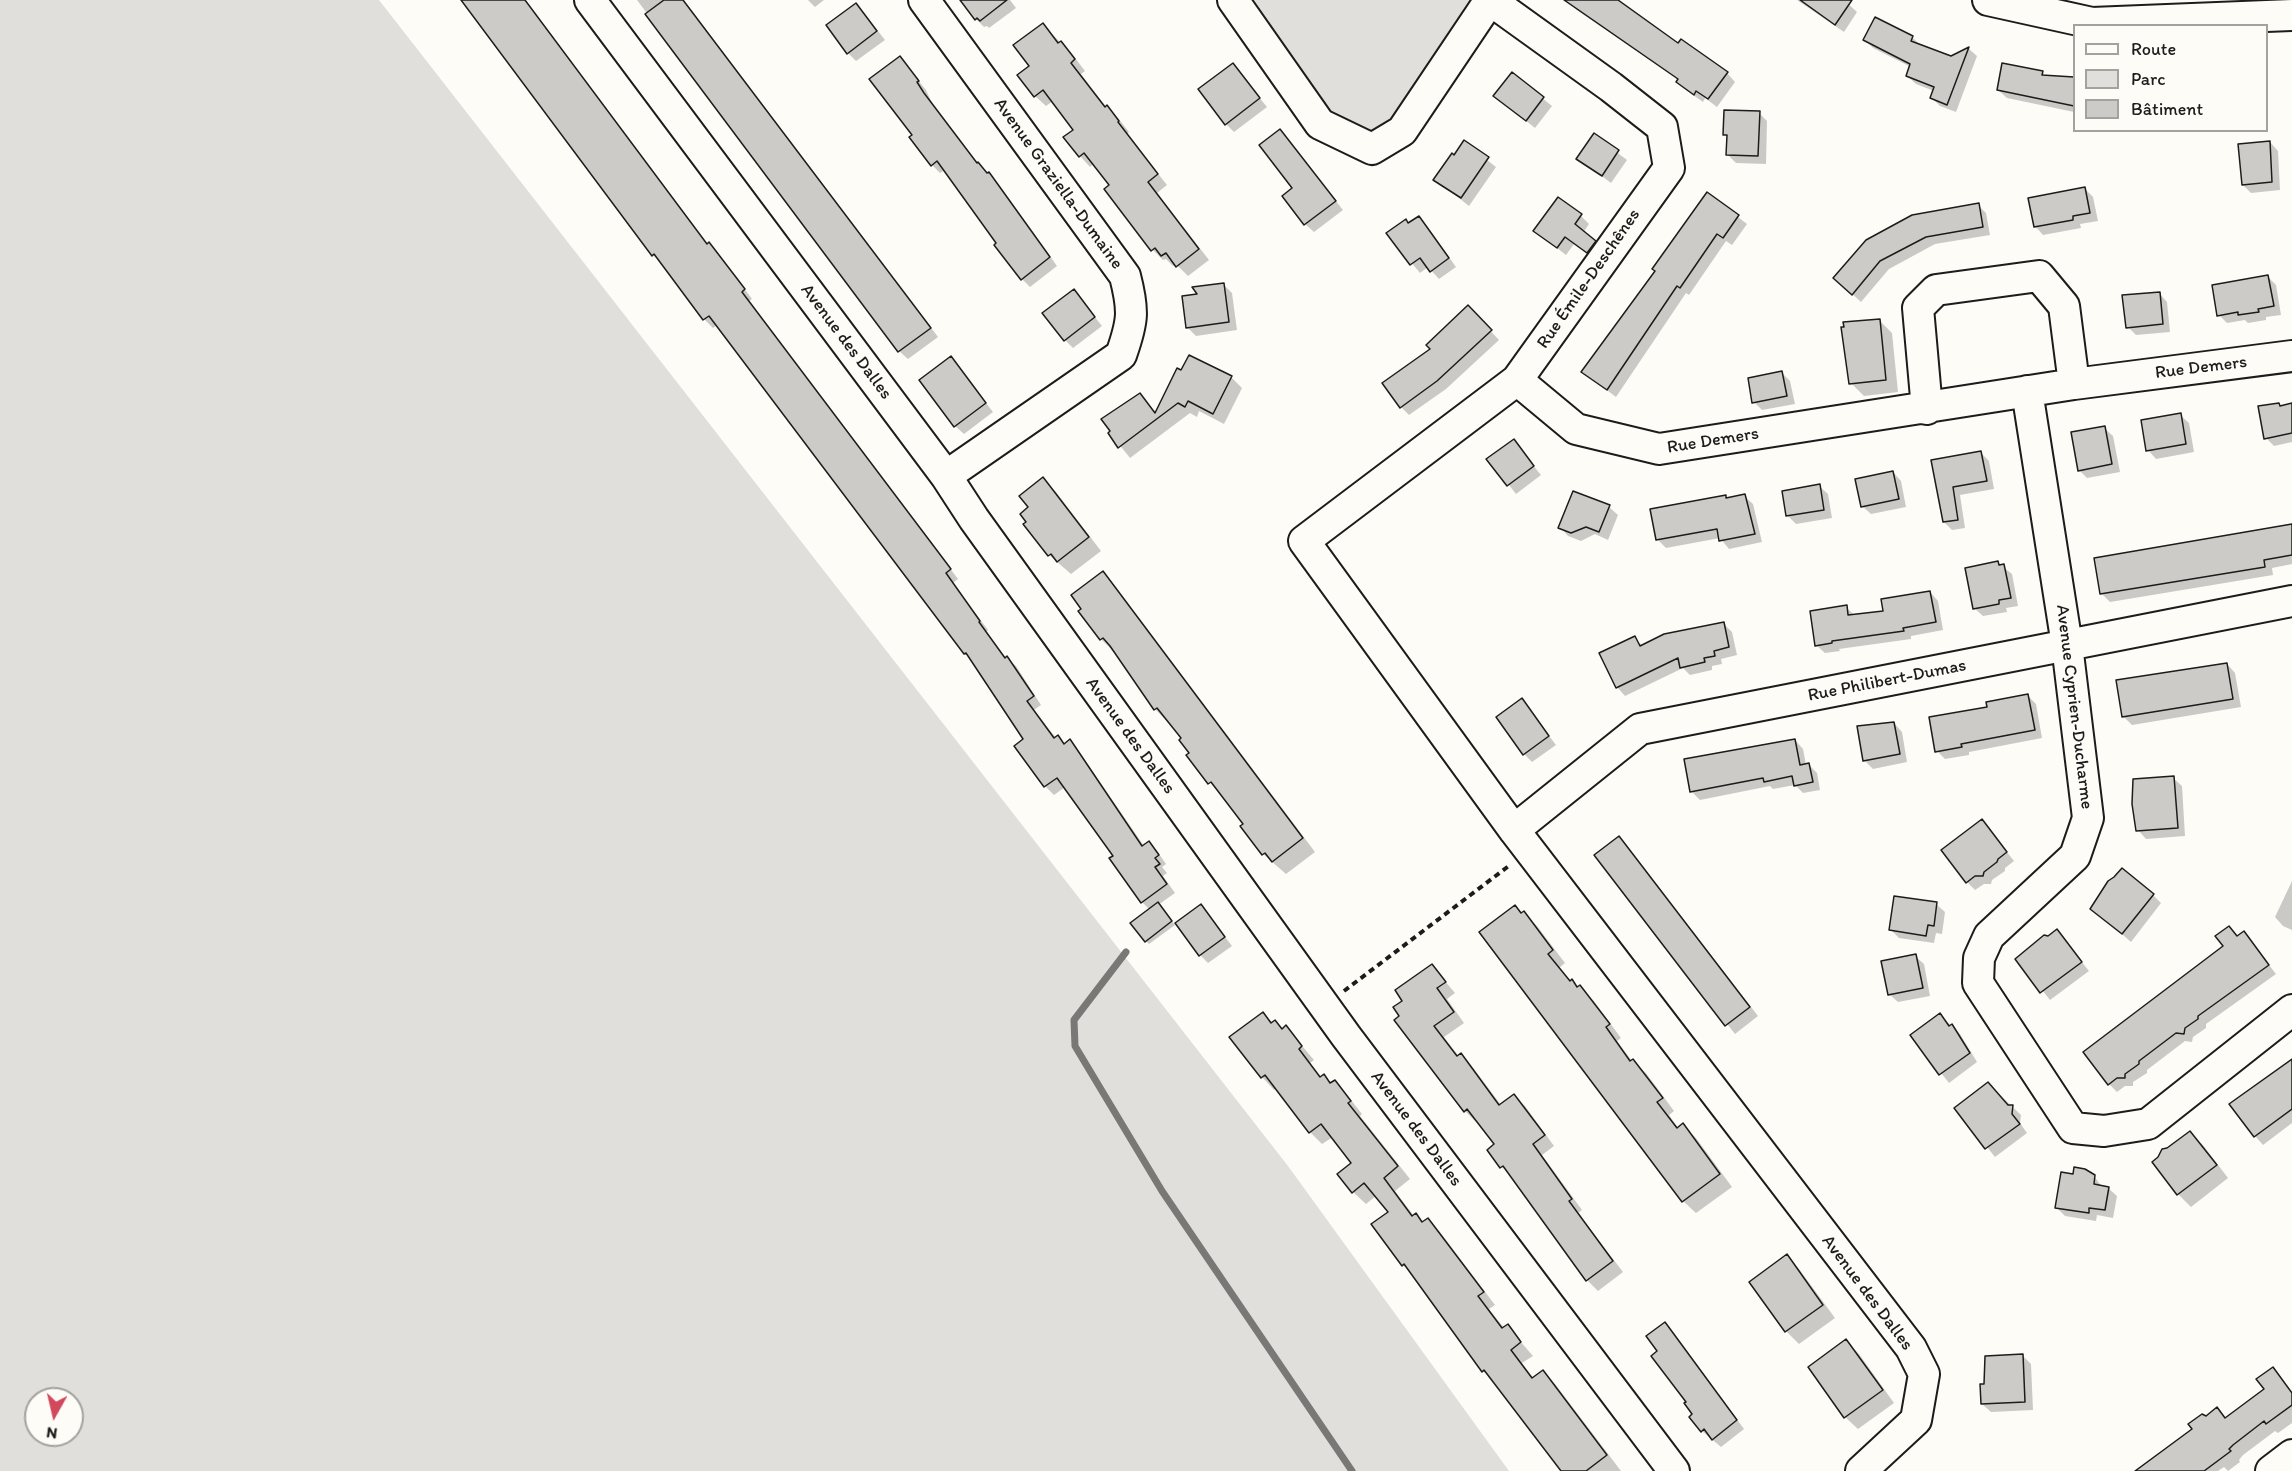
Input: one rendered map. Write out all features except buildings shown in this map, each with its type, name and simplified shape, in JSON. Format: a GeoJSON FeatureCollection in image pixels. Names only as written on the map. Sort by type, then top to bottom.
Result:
{"type":"FeatureCollection","features":[{"type":"Feature","properties":{"kind":"street","name":"Avenue des Dalles"},"geometry":{"type":"LineString","coordinates":[[590,0],[946,476],[974,519],[1325,1006],[1674,1471]]}},
{"type":"Feature","properties":{"kind":"street","name":"Avenue Graziella-Dumaine"},"geometry":{"type":"LineString","coordinates":[[924,0],[1125,276],[1132,304],[1131,326],[1120,356],[946,476]]}},
{"type":"Feature","properties":{"kind":"street"},"geometry":{"type":"LineString","coordinates":[[1233,0],[1320,124],[1372,149],[1402,131],[1490,0]]}},
{"type":"Feature","properties":{"kind":"street","name":"Rue Émile-Deschênes"},"geometry":{"type":"LineString","coordinates":[[1304,541],[1517,380],[1669,168],[1662,127],[1611,87],[1490,0]]}},
{"type":"Feature","properties":{"kind":"street"},"geometry":{"type":"LineString","coordinates":[[1988,0],[2092,23],[2292,15]]}},
{"type":"Feature","properties":{"kind":"street"},"geometry":{"type":"LineString","coordinates":[[1927,409],[1918,308],[1936,290],[2039,276],[2064,306],[2074,384]]}},
{"type":"Feature","properties":{"kind":"street","name":"Rue Demers"},"geometry":{"type":"LineString","coordinates":[[1517,380],[1576,429],[1659,449],[1927,409],[2074,384],[2292,356]]}},
{"type":"Feature","properties":{"kind":"street","name":"Avenue Cyprien-Ducharme"},"geometry":{"type":"LineString","coordinates":[[2027,391],[2067,645],[2088,818],[2075,856],[1989,936],[1979,958],[1978,983],[2073,1128],[2104,1131],[2148,1124],[2292,1010]]}},
{"type":"Feature","properties":{"kind":"street","name":"Avenue des Dalles"},"geometry":{"type":"LineString","coordinates":[[1304,541],[1522,840],[1911,1348],[1924,1374],[1916,1420],[1861,1471]]}},
{"type":"Feature","properties":{"kind":"street","name":"Rue Philibert-Dumas"},"geometry":{"type":"LineString","coordinates":[[1522,840],[1640,729],[2292,601]]}},
{"type":"Feature","properties":{"kind":"street"},"geometry":{"type":"LineString","coordinates":[[2271,1471],[2292,1455]]}},
{"type":"Feature","properties":{"kind":"path"},"geometry":{"type":"LineString","coordinates":[[1325,1006],[1522,840]]}},
{"type":"Feature","properties":{"kind":"green space"},"geometry":{"type":"Polygon","coordinates":[[[0,0],[379,0],[1288,1166],[1509,1471],[0,1471],[0,0]]]}},
{"type":"Feature","properties":{"kind":"green space"},"geometry":{"type":"Polygon","coordinates":[[[1235,0],[1490,0],[1372,149],[1320,124],[1235,0]]]}},
{"type":"Feature","properties":{"kind":"waterway"},"geometry":{"type":"LineString","coordinates":[[1126,952],[1074,1020],[1075,1046],[1162,1191],[1352,1471]]}}]}
